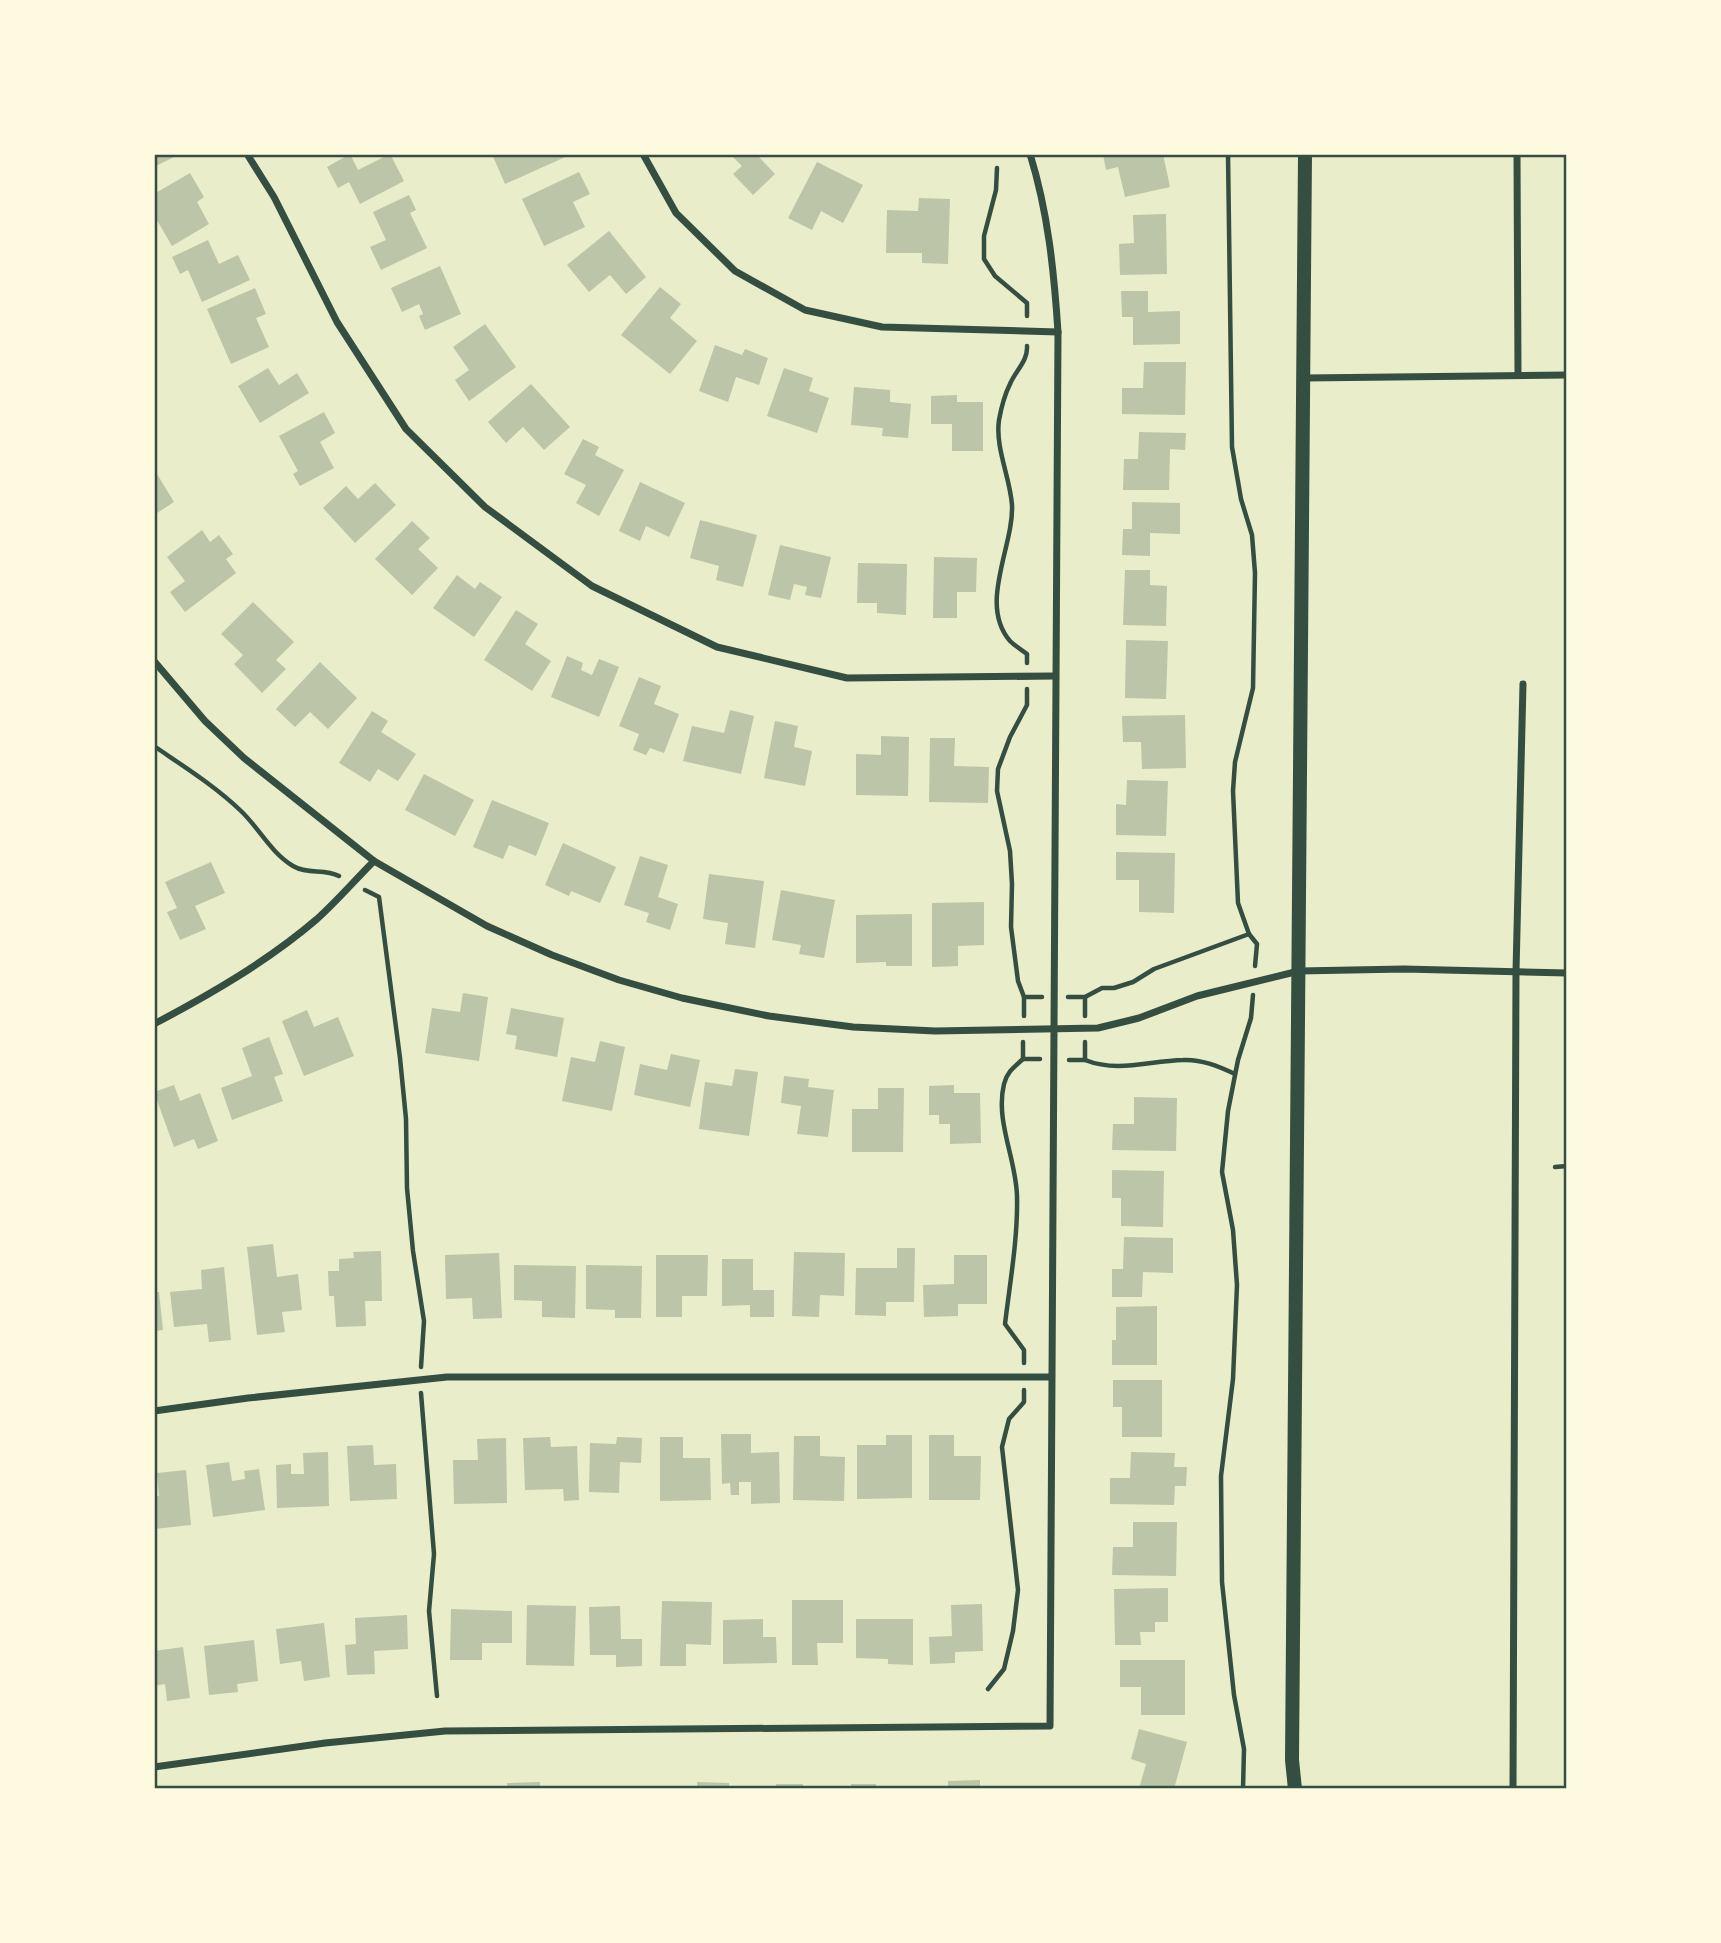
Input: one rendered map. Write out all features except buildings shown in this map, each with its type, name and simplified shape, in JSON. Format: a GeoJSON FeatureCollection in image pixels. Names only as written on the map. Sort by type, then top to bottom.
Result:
{"type":"FeatureCollection","features":[{"type":"Feature","properties":{"kind":"main road"},"geometry":{"type":"LineString","coordinates":[[1289,1789],[1292,1760],[1305,154]]}},
{"type":"Feature","properties":{"kind":"main road"},"geometry":{"type":"LineString","coordinates":[[1292,1760],[1295,1789]]}},
{"type":"Feature","properties":{"kind":"street"},"geometry":{"type":"LineString","coordinates":[[247,154],[274,197],[337,322],[406,429],[485,507],[592,586],[718,647],[847,678],[1055,676]]}},
{"type":"Feature","properties":{"kind":"street"},"geometry":{"type":"LineString","coordinates":[[643,154],[676,213],[735,271],[805,310],[882,327],[1058,332]]}},
{"type":"Feature","properties":{"kind":"street"},"geometry":{"type":"LineString","coordinates":[[154,1767],[325,1743],[445,1731],[1050,1726],[1058,332],[1053,258],[1030,154]]}},
{"type":"Feature","properties":{"kind":"street"},"geometry":{"type":"LineString","coordinates":[[1517,154],[1518,375]]}},
{"type":"Feature","properties":{"kind":"street"},"geometry":{"type":"LineString","coordinates":[[1305,378],[1567,375]]}},
{"type":"Feature","properties":{"kind":"street"},"geometry":{"type":"LineString","coordinates":[[154,661],[205,721],[244,758],[374,861],[487,926],[619,980],[682,998],[769,1016],[853,1027],[935,1031],[1098,1028],[1139,1018],[1197,996],[1298,971],[1404,969],[1567,973]]}},
{"type":"Feature","properties":{"kind":"street"},"geometry":{"type":"LineString","coordinates":[[1513,1789],[1516,971],[1523,684]]}},
{"type":"Feature","properties":{"kind":"street"},"geometry":{"type":"LineString","coordinates":[[154,1024],[190,1005],[279,949],[318,918],[374,861]]}},
{"type":"Feature","properties":{"kind":"street"},"geometry":{"type":"LineString","coordinates":[[154,1411],[447,1377],[1051,1377]]}},
{"type":"Feature","properties":{"kind":"path"},"geometry":{"type":"LineString","coordinates":[[1085,997],[1102,988],[1114,988],[1133,982],[1154,969],[1249,934],[1238,903],[1233,790],[1235,762],[1253,688],[1255,573],[1252,535],[1241,499],[1232,447],[1228,154]]}},
{"type":"Feature","properties":{"kind":"path"},"geometry":{"type":"LineString","coordinates":[[997,168],[996,190],[984,236],[984,259],[995,276],[1027,303]]}},
{"type":"Feature","properties":{"kind":"path"},"geometry":{"type":"LineString","coordinates":[[1027,355],[1009,384],[999,418],[998,436],[1010,486],[1012,509],[998,583],[998,606],[1002,626],[1010,640],[1027,654]]}},
{"type":"Feature","properties":{"kind":"path"},"geometry":{"type":"LineString","coordinates":[[1024,997],[1018,981],[1011,928],[1010,850],[997,791],[998,769],[1010,737],[1027,705]]}},
{"type":"Feature","properties":{"kind":"path"},"geometry":{"type":"LineString","coordinates":[[154,746],[241,811],[288,863],[307,872],[328,870]]}},
{"type":"Feature","properties":{"kind":"path"},"geometry":{"type":"LineString","coordinates":[[379,897],[406,1119],[408,1201],[424,1321],[421,1348]]}},
{"type":"Feature","properties":{"kind":"path"},"geometry":{"type":"LineString","coordinates":[[1243,1789],[1244,1749],[1234,1695],[1222,1582],[1222,1476],[1233,1379],[1237,1285],[1233,1230],[1222,1172],[1228,1111],[1251,1018]]}},
{"type":"Feature","properties":{"kind":"path"},"geometry":{"type":"LineString","coordinates":[[1023,1059],[1008,1072],[1003,1086],[1003,1118],[1017,1194],[1015,1238],[1004,1325],[1024,1350]]}},
{"type":"Feature","properties":{"kind":"path"},"geometry":{"type":"LineString","coordinates":[[1085,1060],[1103,1067],[1185,1060],[1212,1064],[1235,1074]]}},
{"type":"Feature","properties":{"kind":"path"},"geometry":{"type":"LineString","coordinates":[[1555,1167],[1567,1166]]}},
{"type":"Feature","properties":{"kind":"path"},"geometry":{"type":"LineString","coordinates":[[988,1689],[1004,1669],[1013,1631],[1018,1590],[1002,1447],[1009,1419],[1024,1402]]}},
{"type":"Feature","properties":{"kind":"path"},"geometry":{"type":"LineString","coordinates":[[422,1417],[433,1531],[434,1554],[429,1611],[436,1696]]}}]}
